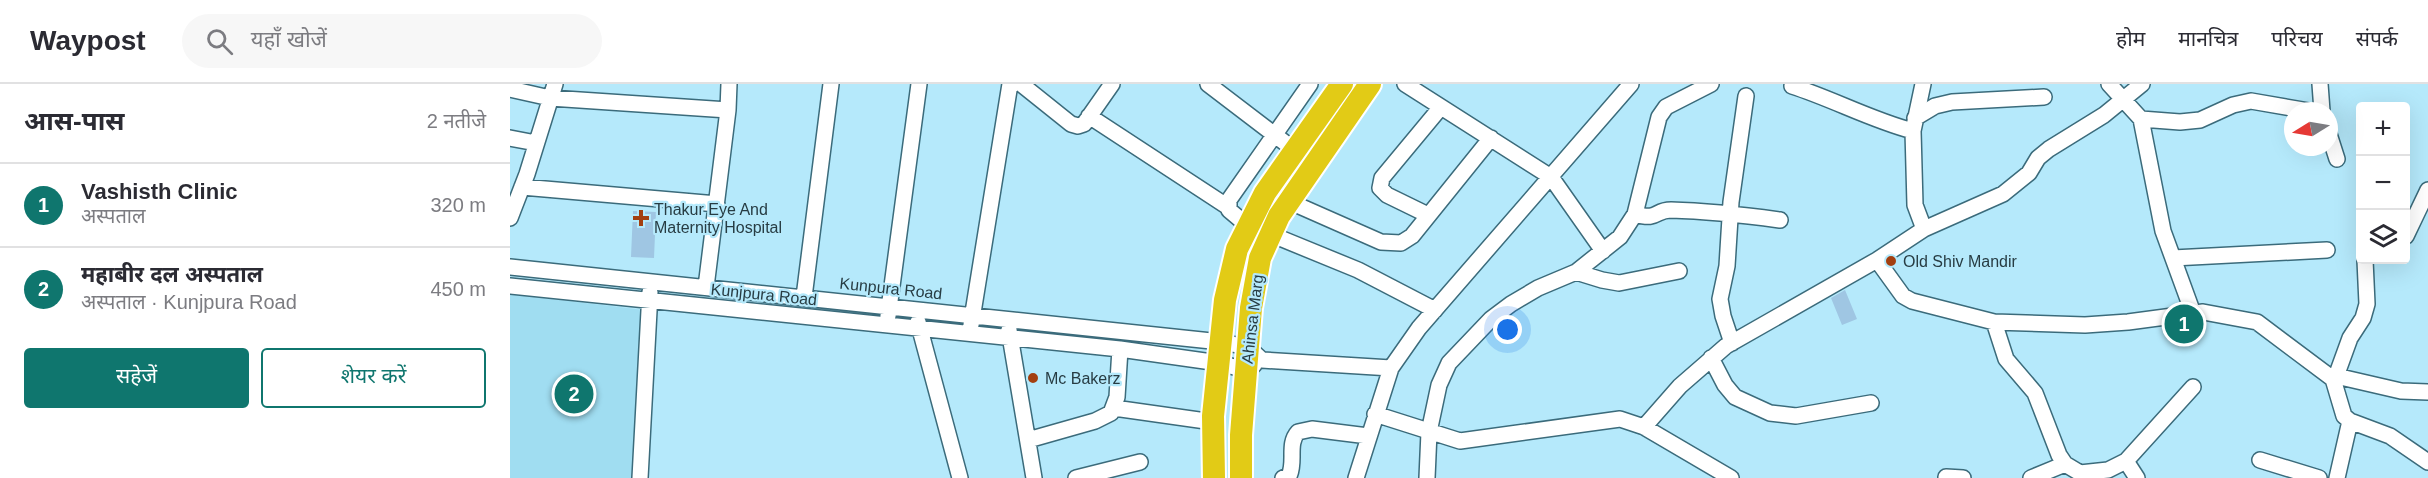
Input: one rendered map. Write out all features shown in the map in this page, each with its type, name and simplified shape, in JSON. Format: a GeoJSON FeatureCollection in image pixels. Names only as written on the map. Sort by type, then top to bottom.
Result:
{"type":"FeatureCollection","features":[{"type":"Feature","properties":{"kind":"highway","name":"Ahinsa Marg"},"geometry":{"type":"LineString","coordinates":[[1214,478],[1213,422],[1225,300],[1237,249],[1264,193],[1342,84]]}},
{"type":"Feature","properties":{"kind":"highway","name":"Ahinsa Marg"},"geometry":{"type":"LineString","coordinates":[[1241,478],[1241,435],[1252,359],[1251,308],[1260,258],[1288,201],[1370,84]]}},
{"type":"Feature","properties":{"kind":"street"},"geometry":{"type":"LineString","coordinates":[[706,287],[728,110],[729,84]]}},
{"type":"Feature","properties":{"kind":"street"},"geometry":{"type":"LineString","coordinates":[[804,297],[831,84]]}},
{"type":"Feature","properties":{"kind":"street"},"geometry":{"type":"LineString","coordinates":[[886,325],[919,84]]}},
{"type":"Feature","properties":{"kind":"street"},"geometry":{"type":"LineString","coordinates":[[970,333],[1010,84]]}},
{"type":"Feature","properties":{"kind":"street"},"geometry":{"type":"LineString","coordinates":[[1021,84],[1071,124],[1078,126],[1083,124],[1112,84]]}},
{"type":"Feature","properties":{"kind":"street"},"geometry":{"type":"LineString","coordinates":[[1208,84],[1314,164]]}},
{"type":"Feature","properties":{"kind":"street"},"geometry":{"type":"LineString","coordinates":[[1228,207],[1229,200],[1310,84]]}},
{"type":"Feature","properties":{"kind":"street"},"geometry":{"type":"LineString","coordinates":[[1405,84],[1551,177],[1603,251]]}},
{"type":"Feature","properties":{"kind":"street"},"geometry":{"type":"LineString","coordinates":[[1356,478],[1391,368],[1435,310],[1631,84]]}},
{"type":"Feature","properties":{"kind":"street"},"geometry":{"type":"LineString","coordinates":[[1428,478],[1429,432],[1439,385],[1449,363],[1491,319],[1511,304],[1538,288],[1576,272],[1620,237],[1635,214],[1663,111],[1666,107],[1711,84]]}},
{"type":"Feature","properties":{"kind":"street"},"geometry":{"type":"LineString","coordinates":[[1923,84],[1914,125],[1915,205],[1924,229]]}},
{"type":"Feature","properties":{"kind":"street"},"geometry":{"type":"LineString","coordinates":[[2109,84],[2141,119],[2163,231],[2193,313]]}},
{"type":"Feature","properties":{"kind":"street"},"geometry":{"type":"LineString","coordinates":[[1644,427],[1680,386],[1711,358],[1732,343],[1877,260],[1924,229],[2016,186],[2029,173],[2038,158],[2049,149],[2104,115],[2142,84]]}},
{"type":"Feature","properties":{"kind":"street"},"geometry":{"type":"LineString","coordinates":[[2320,84],[2321,102]]}},
{"type":"Feature","properties":{"kind":"street"},"geometry":{"type":"LineString","coordinates":[[1792,86],[1818,94],[1885,124],[1914,125],[1935,106],[1952,102],[2044,97]]}},
{"type":"Feature","properties":{"kind":"street"},"geometry":{"type":"LineString","coordinates":[[510,89],[553,91],[728,110]]}},
{"type":"Feature","properties":{"kind":"street"},"geometry":{"type":"LineString","coordinates":[[510,218],[553,91]]}},
{"type":"Feature","properties":{"kind":"street"},"geometry":{"type":"LineString","coordinates":[[1732,343],[1720,303],[1727,266],[1730,213],[1746,96]]}},
{"type":"Feature","properties":{"kind":"street"},"geometry":{"type":"LineString","coordinates":[[2141,119],[2180,122],[2200,120],[2233,105],[2251,101],[2284,107]]}},
{"type":"Feature","properties":{"kind":"street"},"geometry":{"type":"LineString","coordinates":[[1428,215],[1388,195],[1380,188],[1382,178],[1441,107]]}},
{"type":"Feature","properties":{"kind":"street"},"geometry":{"type":"LineString","coordinates":[[1089,116],[1228,207],[1248,226]]}},
{"type":"Feature","properties":{"kind":"street"},"geometry":{"type":"LineString","coordinates":[[510,138],[536,143]]}},
{"type":"Feature","properties":{"kind":"street"},"geometry":{"type":"LineString","coordinates":[[1288,201],[1334,223],[1392,244],[1401,243],[1412,236],[1491,138]]}},
{"type":"Feature","properties":{"kind":"street"},"geometry":{"type":"LineString","coordinates":[[522,187],[717,204]]}},
{"type":"Feature","properties":{"kind":"street"},"geometry":{"type":"LineString","coordinates":[[2410,228],[2428,190]]}},
{"type":"Feature","properties":{"kind":"street"},"geometry":{"type":"LineString","coordinates":[[1635,214],[1648,217],[1667,210],[1730,213],[1779,220]]}},
{"type":"Feature","properties":{"kind":"street"},"geometry":{"type":"LineString","coordinates":[[1270,234],[1358,270],[1435,310]]}},
{"type":"Feature","properties":{"kind":"street"},"geometry":{"type":"LineString","coordinates":[[2173,258],[2327,250]]}},
{"type":"Feature","properties":{"kind":"street"},"geometry":{"type":"LineString","coordinates":[[1877,260],[1903,296],[1912,301],[1994,322],[2085,325],[2203,312],[2257,322],[2335,379],[2401,391],[2428,392]]}},
{"type":"Feature","properties":{"kind":"street"},"geometry":{"type":"LineString","coordinates":[[2365,264],[2365,311],[2350,338],[2335,379],[2341,410],[2350,421],[2390,436],[2428,462]]}},
{"type":"Feature","properties":{"kind":"street","name":"Kunpura Road"},"geometry":{"type":"LineString","coordinates":[[510,267],[1006,318],[1252,359]]}},
{"type":"Feature","properties":{"kind":"street"},"geometry":{"type":"LineString","coordinates":[[1576,272],[1619,283],[1679,271]]}},
{"type":"Feature","properties":{"kind":"street"},"geometry":{"type":"LineString","coordinates":[[640,478],[651,282]]}},
{"type":"Feature","properties":{"kind":"street","name":"Kunjpura Road"},"geometry":{"type":"LineString","coordinates":[[510,286],[1120,349],[1220,352],[1252,359]]}},
{"type":"Feature","properties":{"kind":"street"},"geometry":{"type":"LineString","coordinates":[[915,309],[960,478]]}},
{"type":"Feature","properties":{"kind":"street"},"geometry":{"type":"LineString","coordinates":[[1006,318],[1034,478]]}},
{"type":"Feature","properties":{"kind":"street"},"geometry":{"type":"LineString","coordinates":[[1994,322],[2006,359],[2035,393],[2059,455],[2065,464],[2080,473],[2108,470],[2126,461],[2193,387]]}},
{"type":"Feature","properties":{"kind":"street"},"geometry":{"type":"LineString","coordinates":[[1028,440],[1107,417],[1118,397],[1120,349]]}},
{"type":"Feature","properties":{"kind":"street"},"geometry":{"type":"LineString","coordinates":[[1711,358],[1725,385],[1735,397],[1770,413],[1796,417],[1872,403]]}},
{"type":"Feature","properties":{"kind":"street"},"geometry":{"type":"LineString","coordinates":[[1252,359],[1391,368]]}},
{"type":"Feature","properties":{"kind":"street"},"geometry":{"type":"LineString","coordinates":[[1114,408],[1213,422]]}},
{"type":"Feature","properties":{"kind":"street"},"geometry":{"type":"LineString","coordinates":[[1375,414],[1460,441],[1606,420],[1630,421],[1731,478]]}},
{"type":"Feature","properties":{"kind":"street"},"geometry":{"type":"LineString","coordinates":[[2337,478],[2350,421]]}},
{"type":"Feature","properties":{"kind":"street"},"geometry":{"type":"LineString","coordinates":[[1283,478],[1288,476],[1292,469],[1292,444],[1298,432],[1312,429],[1368,436]]}},
{"type":"Feature","properties":{"kind":"street"},"geometry":{"type":"LineString","coordinates":[[2260,460],[2319,478]]}},
{"type":"Feature","properties":{"kind":"street"},"geometry":{"type":"LineString","coordinates":[[2126,461],[2137,478]]}},
{"type":"Feature","properties":{"kind":"street"},"geometry":{"type":"LineString","coordinates":[[1076,478],[1140,462]]}},
{"type":"Feature","properties":{"kind":"street"},"geometry":{"type":"LineString","coordinates":[[2031,478],[2065,464]]}},
{"type":"Feature","properties":{"kind":"street"},"geometry":{"type":"LineString","coordinates":[[1946,477],[1963,478]]}},
{"type":"Feature","properties":{"kind":"shaded area"},"geometry":{"type":"Polygon","coordinates":[[[510,294],[644,310],[634,478],[510,478],[510,294]]]}},
{"type":"Feature","properties":{"kind":"building"},"geometry":{"type":"Polygon","coordinates":[[[633,211],[656,212],[654,258],[631,257],[633,211]]]}},
{"type":"Feature","properties":{"kind":"building"},"geometry":{"type":"Polygon","coordinates":[[[1845,290],[1857,319],[1842,325],[1831,298],[1845,290]]]}},
{"type":"Feature","properties":{"kind":"place","name":"Thakur Eye And Maternity Hospital"},"geometry":{"type":"Point","coordinates":[641,218]}},
{"type":"Feature","properties":{"kind":"place","name":"Old Shiv Mandir"},"geometry":{"type":"Point","coordinates":[1891,261]}},
{"type":"Feature","properties":{"kind":"place","name":"Vashisth Clinic"},"geometry":{"type":"Point","coordinates":[2184,324]}},
{"type":"Feature","properties":{"kind":"place","name":"Mc Bakerz"},"geometry":{"type":"Point","coordinates":[1033,378]}},
{"type":"Feature","properties":{"kind":"place","name":"महाबीर दल अस्पताल"},"geometry":{"type":"Point","coordinates":[574,394]}}]}
